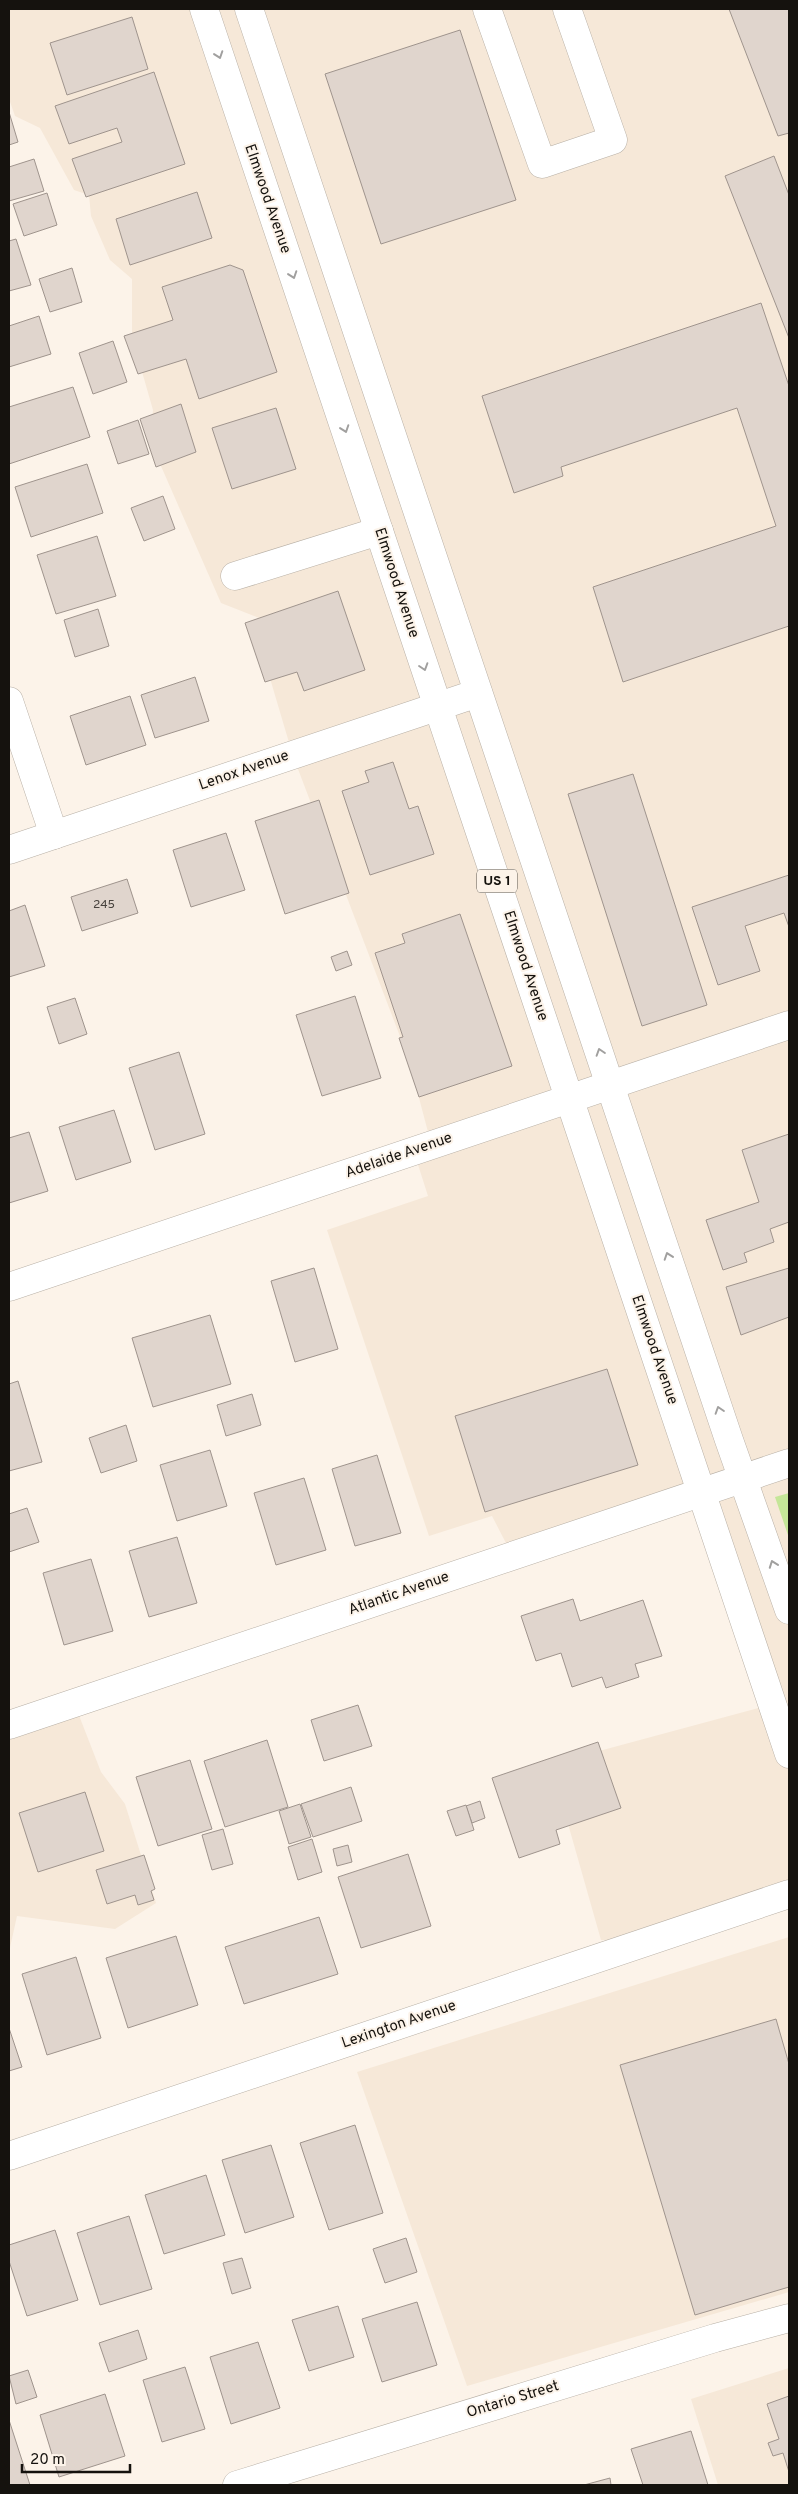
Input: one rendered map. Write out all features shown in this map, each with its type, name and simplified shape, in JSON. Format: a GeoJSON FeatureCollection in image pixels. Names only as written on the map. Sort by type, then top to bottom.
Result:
{"type":"FeatureCollection","features":[{"type":"Feature","properties":{"kind":"street","name":"Elmwood Avenue"},"geometry":{"type":"LineString","coordinates":[[204,9],[789,1754]]}},
{"type":"Feature","properties":{"kind":"street","name":"US 1"},"geometry":{"type":"LineString","coordinates":[[249,9],[742,1478],[789,1610]]}},
{"type":"Feature","properties":{"kind":"street"},"geometry":{"type":"LineString","coordinates":[[487,9],[542,164],[613,140],[567,9]]}},
{"type":"Feature","properties":{"kind":"street"},"geometry":{"type":"LineString","coordinates":[[235,576],[379,531]]}},
{"type":"Feature","properties":{"kind":"street","name":"Lenox Avenue"},"geometry":{"type":"LineString","coordinates":[[9,850],[478,692]]}},
{"type":"Feature","properties":{"kind":"street"},"geometry":{"type":"LineString","coordinates":[[9,701],[54,835]]}},
{"type":"Feature","properties":{"kind":"street","name":"Adelaide Avenue"},"geometry":{"type":"LineString","coordinates":[[9,1288],[789,1025]]}},
{"type":"Feature","properties":{"kind":"street","name":"Atlantic Avenue"},"geometry":{"type":"LineString","coordinates":[[9,1725],[789,1463]]}},
{"type":"Feature","properties":{"kind":"street","name":"Lexington Avenue"},"geometry":{"type":"LineString","coordinates":[[9,2156],[789,1894]]}},
{"type":"Feature","properties":{"kind":"street","name":"Ontario Street"},"geometry":{"type":"LineString","coordinates":[[237,2485],[706,2341],[789,2318]]}},
{"type":"Feature","properties":{"kind":"shaded area"},"geometry":{"type":"Polygon","coordinates":[[[9,9],[789,9],[789,1892],[617,1940],[601,1940],[551,1764],[766,1706],[700,1499],[508,1547],[492,1516],[429,1536],[327,1230],[428,1196],[413,1149],[428,1132],[409,1060],[293,756],[269,675],[267,621],[221,603],[150,441],[153,410],[132,337],[132,279],[110,260],[91,216],[89,195],[74,190],[40,128],[15,116],[9,99],[9,9]]]}},
{"type":"Feature","properties":{"kind":"shaded area"},"geometry":{"type":"Polygon","coordinates":[[[73,1700],[101,1772],[125,1804],[156,1903],[115,1929],[17,1916],[9,1952],[9,1714],[73,1700]]]}},
{"type":"Feature","properties":{"kind":"shaded area"},"geometry":{"type":"Polygon","coordinates":[[[789,1937],[789,2292],[467,2386],[357,2072],[789,1937]]]}},
{"type":"Feature","properties":{"kind":"shaded area"},"geometry":{"type":"Polygon","coordinates":[[[789,2368],[789,2485],[718,2485],[691,2399],[789,2368]]]}},
{"type":"Feature","properties":{"kind":"green space"},"geometry":{"type":"Polygon","coordinates":[[[789,1493],[789,1538],[775,1497],[789,1493]]]}},
{"type":"Feature","properties":{"kind":"building"},"geometry":{"type":"Polygon","coordinates":[[[729,9],[789,9],[789,133],[778,136],[729,9]]]}},
{"type":"Feature","properties":{"kind":"building"},"geometry":{"type":"Polygon","coordinates":[[[132,17],[148,69],[67,95],[50,43],[132,17]]]}},
{"type":"Feature","properties":{"kind":"building"},"geometry":{"type":"Polygon","coordinates":[[[460,30],[516,200],[381,244],[325,74],[460,30]]]}},
{"type":"Feature","properties":{"kind":"building"},"geometry":{"type":"Polygon","coordinates":[[[154,72],[185,164],[86,197],[72,159],[122,142],[117,128],[69,144],[55,106],[154,72]]]}},
{"type":"Feature","properties":{"kind":"building"},"geometry":{"type":"Polygon","coordinates":[[[9,112],[18,142],[9,145],[9,112]]]}},
{"type":"Feature","properties":{"kind":"building"},"geometry":{"type":"Polygon","coordinates":[[[774,156],[789,195],[789,338],[725,176],[774,156]]]}},
{"type":"Feature","properties":{"kind":"building"},"geometry":{"type":"Polygon","coordinates":[[[34,159],[44,191],[9,201],[9,167],[34,159]]]}},
{"type":"Feature","properties":{"kind":"building"},"geometry":{"type":"Polygon","coordinates":[[[197,192],[212,238],[130,265],[116,219],[197,192]]]}},
{"type":"Feature","properties":{"kind":"building"},"geometry":{"type":"Polygon","coordinates":[[[47,193],[57,225],[24,236],[13,204],[47,193]]]}},
{"type":"Feature","properties":{"kind":"building"},"geometry":{"type":"Polygon","coordinates":[[[16,239],[31,285],[9,291],[9,241],[16,239]]]}},
{"type":"Feature","properties":{"kind":"building"},"geometry":{"type":"Polygon","coordinates":[[[230,265],[243,270],[277,372],[199,399],[186,359],[138,374],[124,336],[173,320],[162,287],[230,265]]]}},
{"type":"Feature","properties":{"kind":"building"},"geometry":{"type":"Polygon","coordinates":[[[72,268],[82,302],[50,312],[39,279],[72,268]]]}},
{"type":"Feature","properties":{"kind":"building"},"geometry":{"type":"Polygon","coordinates":[[[761,303],[789,386],[789,626],[623,682],[593,587],[776,526],[737,408],[561,467],[563,476],[514,493],[482,396],[761,303]]]}},
{"type":"Feature","properties":{"kind":"building"},"geometry":{"type":"Polygon","coordinates":[[[39,316],[51,354],[9,367],[9,326],[39,316]]]}},
{"type":"Feature","properties":{"kind":"building"},"geometry":{"type":"Polygon","coordinates":[[[113,341],[127,382],[93,394],[79,353],[113,341]]]}},
{"type":"Feature","properties":{"kind":"building"},"geometry":{"type":"Polygon","coordinates":[[[73,387],[90,437],[9,464],[9,407],[73,387]]]}},
{"type":"Feature","properties":{"kind":"building"},"geometry":{"type":"Polygon","coordinates":[[[181,404],[196,452],[156,467],[140,419],[181,404]]]}},
{"type":"Feature","properties":{"kind":"building"},"geometry":{"type":"Polygon","coordinates":[[[276,408],[296,469],[232,489],[212,428],[276,408]]]}},
{"type":"Feature","properties":{"kind":"building"},"geometry":{"type":"Polygon","coordinates":[[[138,420],[149,454],[118,464],[107,431],[138,420]]]}},
{"type":"Feature","properties":{"kind":"building"},"geometry":{"type":"Polygon","coordinates":[[[87,464],[103,513],[31,537],[15,487],[87,464]]]}},
{"type":"Feature","properties":{"kind":"building"},"geometry":{"type":"Polygon","coordinates":[[[163,496],[175,529],[144,541],[131,508],[163,496]]]}},
{"type":"Feature","properties":{"kind":"building"},"geometry":{"type":"Polygon","coordinates":[[[97,536],[116,596],[56,614],[37,555],[97,536]]]}},
{"type":"Feature","properties":{"kind":"building"},"geometry":{"type":"Polygon","coordinates":[[[338,591],[365,670],[304,691],[297,672],[265,682],[245,623],[338,591]]]}},
{"type":"Feature","properties":{"kind":"building"},"geometry":{"type":"Polygon","coordinates":[[[98,609],[109,646],[75,657],[64,620],[98,609]]]}},
{"type":"Feature","properties":{"kind":"building"},"geometry":{"type":"Polygon","coordinates":[[[195,677],[209,721],[155,738],[141,695],[195,677]]]}},
{"type":"Feature","properties":{"kind":"building"},"geometry":{"type":"Polygon","coordinates":[[[130,696],[146,745],[86,765],[70,716],[130,696]]]}},
{"type":"Feature","properties":{"kind":"building"},"geometry":{"type":"Polygon","coordinates":[[[393,762],[409,809],[418,806],[434,854],[370,875],[342,791],[369,782],[365,771],[393,762]]]}},
{"type":"Feature","properties":{"kind":"building"},"geometry":{"type":"Polygon","coordinates":[[[633,774],[707,1005],[642,1026],[568,794],[633,774]]]}},
{"type":"Feature","properties":{"kind":"building"},"geometry":{"type":"Polygon","coordinates":[[[319,800],[349,893],[285,914],[255,821],[319,800]]]}},
{"type":"Feature","properties":{"kind":"building"},"geometry":{"type":"Polygon","coordinates":[[[226,833],[245,890],[191,907],[173,850],[226,833]]]}},
{"type":"Feature","properties":{"kind":"building"},"geometry":{"type":"Polygon","coordinates":[[[789,875],[789,927],[784,913],[745,926],[760,971],[718,985],[692,907],[789,875]]]}},
{"type":"Feature","properties":{"kind":"building"},"geometry":{"type":"Polygon","coordinates":[[[127,879],[138,913],[82,931],[71,897],[127,879]]]}},
{"type":"Feature","properties":{"kind":"building"},"geometry":{"type":"Polygon","coordinates":[[[25,905],[45,966],[9,977],[9,911],[25,905]]]}},
{"type":"Feature","properties":{"kind":"building"},"geometry":{"type":"Polygon","coordinates":[[[460,914],[512,1066],[419,1097],[399,1038],[403,1037],[375,953],[405,943],[402,934],[460,914]]]}},
{"type":"Feature","properties":{"kind":"building"},"geometry":{"type":"Polygon","coordinates":[[[347,951],[352,965],[336,971],[331,957],[347,951]]]}},
{"type":"Feature","properties":{"kind":"building"},"geometry":{"type":"Polygon","coordinates":[[[355,996],[381,1078],[322,1096],[296,1015],[355,996]]]}},
{"type":"Feature","properties":{"kind":"building"},"geometry":{"type":"Polygon","coordinates":[[[75,998],[87,1034],[59,1044],[47,1007],[75,998]]]}},
{"type":"Feature","properties":{"kind":"building"},"geometry":{"type":"Polygon","coordinates":[[[179,1052],[205,1134],[155,1150],[129,1068],[179,1052]]]}},
{"type":"Feature","properties":{"kind":"building"},"geometry":{"type":"Polygon","coordinates":[[[114,1110],[131,1162],[76,1180],[59,1127],[114,1110]]]}},
{"type":"Feature","properties":{"kind":"building"},"geometry":{"type":"Polygon","coordinates":[[[29,1132],[48,1191],[9,1203],[9,1138],[29,1132]]]}},
{"type":"Feature","properties":{"kind":"building"},"geometry":{"type":"Polygon","coordinates":[[[789,1134],[789,1222],[770,1229],[774,1242],[744,1253],[747,1262],[723,1270],[706,1220],[759,1202],[742,1150],[789,1134]]]}},
{"type":"Feature","properties":{"kind":"building"},"geometry":{"type":"Polygon","coordinates":[[[314,1268],[338,1349],[295,1362],[271,1281],[314,1268]]]}},
{"type":"Feature","properties":{"kind":"building"},"geometry":{"type":"Polygon","coordinates":[[[789,1268],[789,1317],[741,1335],[726,1287],[789,1268]]]}},
{"type":"Feature","properties":{"kind":"building"},"geometry":{"type":"Polygon","coordinates":[[[210,1315],[231,1384],[153,1407],[132,1338],[210,1315]]]}},
{"type":"Feature","properties":{"kind":"building"},"geometry":{"type":"Polygon","coordinates":[[[607,1369],[638,1465],[485,1512],[455,1416],[607,1369]]]}},
{"type":"Feature","properties":{"kind":"building"},"geometry":{"type":"Polygon","coordinates":[[[18,1381],[42,1462],[9,1471],[9,1384],[18,1381]]]}},
{"type":"Feature","properties":{"kind":"building"},"geometry":{"type":"Polygon","coordinates":[[[252,1394],[261,1425],[226,1436],[217,1405],[252,1394]]]}},
{"type":"Feature","properties":{"kind":"building"},"geometry":{"type":"Polygon","coordinates":[[[126,1425],[137,1461],[101,1473],[89,1438],[126,1425]]]}},
{"type":"Feature","properties":{"kind":"building"},"geometry":{"type":"Polygon","coordinates":[[[210,1450],[227,1506],[177,1521],[160,1465],[210,1450]]]}},
{"type":"Feature","properties":{"kind":"building"},"geometry":{"type":"Polygon","coordinates":[[[377,1455],[401,1533],[355,1546],[332,1469],[377,1455]]]}},
{"type":"Feature","properties":{"kind":"building"},"geometry":{"type":"Polygon","coordinates":[[[304,1478],[326,1550],[276,1565],[254,1493],[304,1478]]]}},
{"type":"Feature","properties":{"kind":"building"},"geometry":{"type":"Polygon","coordinates":[[[27,1508],[39,1542],[9,1552],[9,1514],[27,1508]]]}},
{"type":"Feature","properties":{"kind":"building"},"geometry":{"type":"Polygon","coordinates":[[[177,1537],[197,1603],[149,1617],[129,1551],[177,1537]]]}},
{"type":"Feature","properties":{"kind":"building"},"geometry":{"type":"Polygon","coordinates":[[[91,1559],[113,1631],[64,1645],[43,1573],[91,1559]]]}},
{"type":"Feature","properties":{"kind":"building"},"geometry":{"type":"Polygon","coordinates":[[[573,1599],[580,1621],[643,1600],[662,1656],[635,1664],[639,1677],[606,1688],[602,1677],[572,1687],[561,1653],[536,1661],[521,1616],[573,1599]]]}},
{"type":"Feature","properties":{"kind":"building"},"geometry":{"type":"Polygon","coordinates":[[[358,1705],[372,1746],[324,1761],[311,1720],[358,1705]]]}},
{"type":"Feature","properties":{"kind":"building"},"geometry":{"type":"Polygon","coordinates":[[[267,1740],[288,1807],[225,1827],[204,1761],[267,1740]]]}},
{"type":"Feature","properties":{"kind":"building"},"geometry":{"type":"Polygon","coordinates":[[[598,1742],[621,1808],[556,1830],[560,1844],[519,1858],[492,1778],[598,1742]]]}},
{"type":"Feature","properties":{"kind":"building"},"geometry":{"type":"Polygon","coordinates":[[[190,1760],[212,1829],[158,1846],[136,1777],[190,1760]]]}},
{"type":"Feature","properties":{"kind":"building"},"geometry":{"type":"Polygon","coordinates":[[[351,1787],[362,1821],[313,1837],[301,1804],[351,1787]]]}},
{"type":"Feature","properties":{"kind":"building"},"geometry":{"type":"Polygon","coordinates":[[[85,1792],[104,1851],[38,1872],[19,1813],[85,1792]]]}},
{"type":"Feature","properties":{"kind":"building"},"geometry":{"type":"Polygon","coordinates":[[[480,1801],[485,1818],[472,1823],[466,1806],[480,1801]]]}},
{"type":"Feature","properties":{"kind":"building"},"geometry":{"type":"Polygon","coordinates":[[[300,1804],[311,1837],[289,1844],[279,1811],[300,1804]]]}},
{"type":"Feature","properties":{"kind":"building"},"geometry":{"type":"Polygon","coordinates":[[[466,1805],[474,1830],[456,1836],[447,1811],[466,1805]]]}},
{"type":"Feature","properties":{"kind":"building"},"geometry":{"type":"Polygon","coordinates":[[[223,1829],[233,1864],[212,1870],[202,1835],[223,1829]]]}},
{"type":"Feature","properties":{"kind":"building"},"geometry":{"type":"Polygon","coordinates":[[[312,1839],[322,1872],[298,1880],[288,1847],[312,1839]]]}},
{"type":"Feature","properties":{"kind":"building"},"geometry":{"type":"Polygon","coordinates":[[[348,1845],[352,1862],[337,1866],[333,1849],[348,1845]]]}},
{"type":"Feature","properties":{"kind":"building"},"geometry":{"type":"Polygon","coordinates":[[[408,1854],[431,1926],[361,1948],[338,1877],[408,1854]]]}},
{"type":"Feature","properties":{"kind":"building"},"geometry":{"type":"Polygon","coordinates":[[[144,1855],[155,1889],[151,1891],[154,1900],[138,1905],[135,1895],[107,1904],[96,1870],[144,1855]]]}},
{"type":"Feature","properties":{"kind":"building"},"geometry":{"type":"Polygon","coordinates":[[[319,1917],[338,1974],[244,2004],[225,1947],[319,1917]]]}},
{"type":"Feature","properties":{"kind":"building"},"geometry":{"type":"Polygon","coordinates":[[[176,1936],[198,2005],[128,2028],[106,1958],[176,1936]]]}},
{"type":"Feature","properties":{"kind":"building"},"geometry":{"type":"Polygon","coordinates":[[[76,1957],[101,2038],[47,2055],[22,1974],[76,1957]]]}},
{"type":"Feature","properties":{"kind":"building"},"geometry":{"type":"Polygon","coordinates":[[[776,2019],[789,2064],[789,2287],[695,2315],[620,2065],[776,2019]]]}},
{"type":"Feature","properties":{"kind":"building"},"geometry":{"type":"Polygon","coordinates":[[[9,2028],[22,2067],[9,2071],[9,2028]]]}},
{"type":"Feature","properties":{"kind":"building"},"geometry":{"type":"Polygon","coordinates":[[[355,2125],[383,2213],[329,2230],[300,2143],[355,2125]]]}},
{"type":"Feature","properties":{"kind":"building"},"geometry":{"type":"Polygon","coordinates":[[[271,2145],[294,2217],[245,2233],[222,2160],[271,2145]]]}},
{"type":"Feature","properties":{"kind":"building"},"geometry":{"type":"Polygon","coordinates":[[[206,2175],[225,2235],[164,2254],[145,2195],[206,2175]]]}},
{"type":"Feature","properties":{"kind":"building"},"geometry":{"type":"Polygon","coordinates":[[[129,2216],[152,2289],[100,2305],[77,2233],[129,2216]]]}},
{"type":"Feature","properties":{"kind":"building"},"geometry":{"type":"Polygon","coordinates":[[[55,2230],[78,2300],[27,2316],[9,2261],[9,2245],[55,2230]]]}},
{"type":"Feature","properties":{"kind":"building"},"geometry":{"type":"Polygon","coordinates":[[[406,2238],[417,2272],[385,2283],[373,2249],[406,2238]]]}},
{"type":"Feature","properties":{"kind":"building"},"geometry":{"type":"Polygon","coordinates":[[[242,2258],[251,2288],[232,2294],[223,2263],[242,2258]]]}},
{"type":"Feature","properties":{"kind":"building"},"geometry":{"type":"Polygon","coordinates":[[[417,2302],[437,2365],[382,2382],[362,2319],[417,2302]]]}},
{"type":"Feature","properties":{"kind":"building"},"geometry":{"type":"Polygon","coordinates":[[[338,2306],[354,2357],[309,2371],[292,2320],[338,2306]]]}},
{"type":"Feature","properties":{"kind":"building"},"geometry":{"type":"Polygon","coordinates":[[[138,2330],[147,2359],[109,2372],[99,2343],[138,2330]]]}},
{"type":"Feature","properties":{"kind":"building"},"geometry":{"type":"Polygon","coordinates":[[[258,2342],[280,2408],[231,2424],[210,2357],[258,2342]]]}},
{"type":"Feature","properties":{"kind":"building"},"geometry":{"type":"Polygon","coordinates":[[[185,2367],[205,2429],[162,2442],[143,2380],[185,2367]]]}},
{"type":"Feature","properties":{"kind":"building"},"geometry":{"type":"Polygon","coordinates":[[[28,2370],[37,2397],[16,2404],[9,2376],[28,2370]]]}},
{"type":"Feature","properties":{"kind":"building"},"geometry":{"type":"Polygon","coordinates":[[[105,2394],[125,2456],[59,2477],[40,2415],[105,2394]]]}},
{"type":"Feature","properties":{"kind":"building"},"geometry":{"type":"Polygon","coordinates":[[[789,2396],[789,2472],[783,2453],[773,2456],[768,2443],[779,2439],[767,2404],[789,2396]]]}},
{"type":"Feature","properties":{"kind":"building"},"geometry":{"type":"Polygon","coordinates":[[[9,2420],[30,2485],[9,2485],[9,2420]]]}},
{"type":"Feature","properties":{"kind":"building"},"geometry":{"type":"Polygon","coordinates":[[[691,2431],[708,2485],[643,2485],[631,2449],[691,2431]]]}},
{"type":"Feature","properties":{"kind":"building"},"geometry":{"type":"Polygon","coordinates":[[[610,2478],[611,2485],[584,2485],[610,2478]]]}}]}
